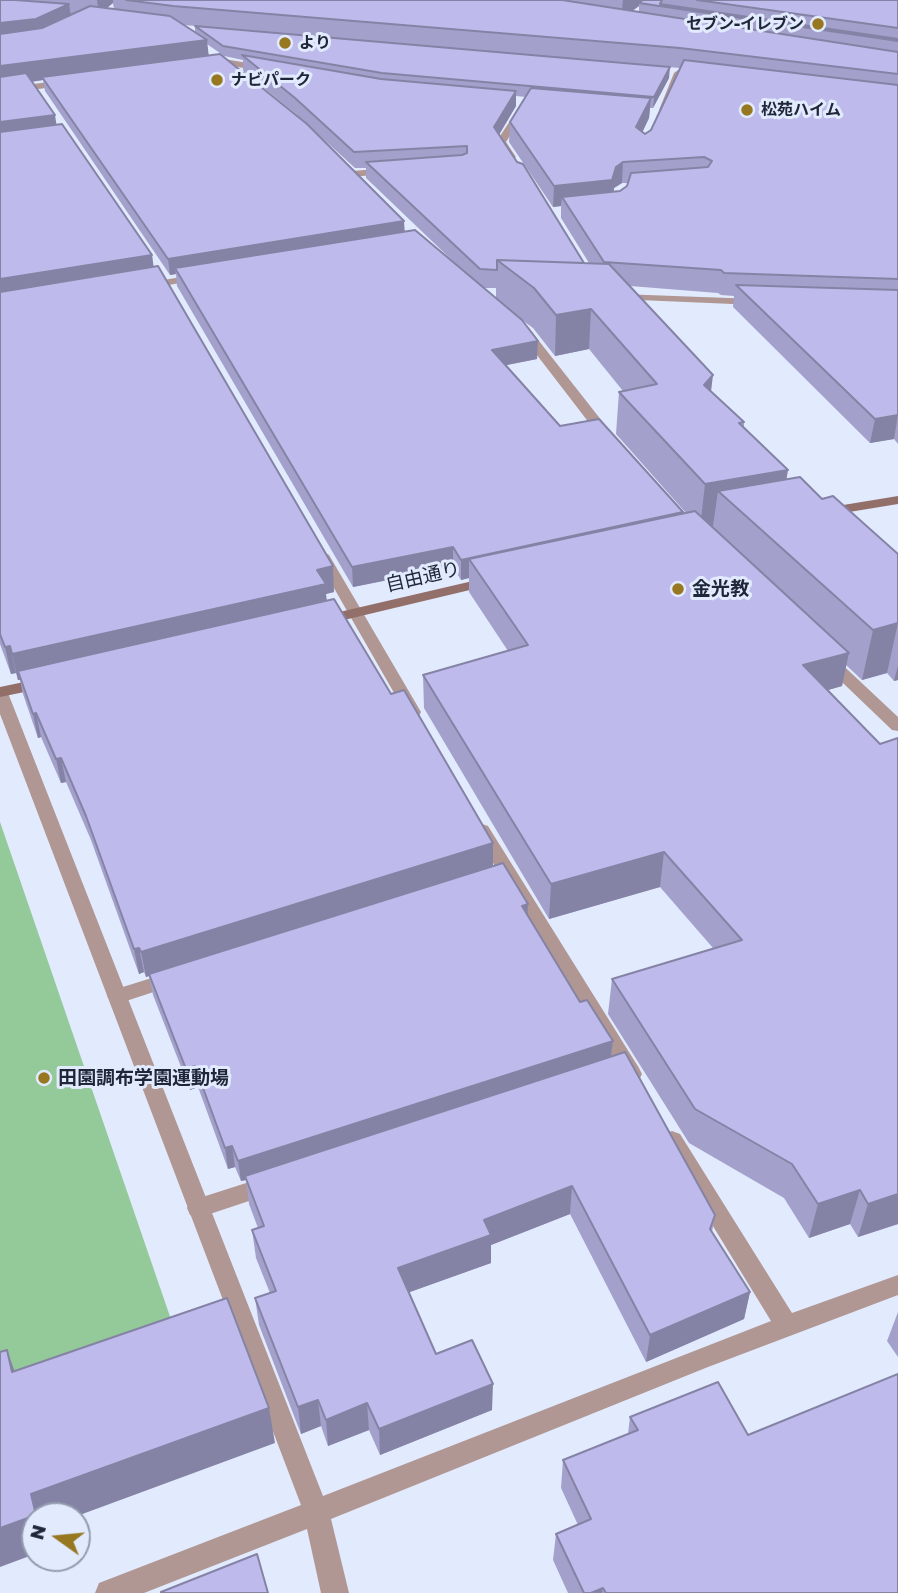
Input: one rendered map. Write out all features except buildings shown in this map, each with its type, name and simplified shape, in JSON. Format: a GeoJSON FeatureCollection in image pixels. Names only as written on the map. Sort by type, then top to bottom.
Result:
{"type":"FeatureCollection","features":[{"type":"Feature","properties":{"kind":"street"},"geometry":{"type":"LineString","coordinates":[[244,79],[218,61],[274,71]]}},
{"type":"Feature","properties":{"kind":"street"},"geometry":{"type":"LineString","coordinates":[[665,71],[690,74]]}},
{"type":"Feature","properties":{"kind":"street"},"geometry":{"type":"LineString","coordinates":[[659,114],[678,73]]}},
{"type":"Feature","properties":{"kind":"street"},"geometry":{"type":"LineString","coordinates":[[0,91],[74,82]]}},
{"type":"Feature","properties":{"kind":"street"},"geometry":{"type":"LineString","coordinates":[[34,87],[48,107]]}},
{"type":"Feature","properties":{"kind":"street"},"geometry":{"type":"LineString","coordinates":[[513,101],[539,103]]}},
{"type":"Feature","properties":{"kind":"street"},"geometry":{"type":"LineString","coordinates":[[516,164],[501,142],[526,102]]}},
{"type":"Feature","properties":{"kind":"street"},"geometry":{"type":"LineString","coordinates":[[342,164],[361,183]]}},
{"type":"Feature","properties":{"kind":"street"},"geometry":{"type":"LineString","coordinates":[[352,174],[406,170]]}},
{"type":"Feature","properties":{"kind":"street"},"geometry":{"type":"LineString","coordinates":[[153,262],[170,288]]}},
{"type":"Feature","properties":{"kind":"street"},"geometry":{"type":"LineString","coordinates":[[128,289],[170,288],[219,274]]}},
{"type":"Feature","properties":{"kind":"street"},"geometry":{"type":"LineString","coordinates":[[602,297],[764,302]]}},
{"type":"Feature","properties":{"kind":"street"},"geometry":{"type":"LineString","coordinates":[[517,325],[527,333],[616,448]]}},
{"type":"Feature","properties":{"kind":"street"},"geometry":{"type":"LineString","coordinates":[[804,516],[898,500]]}},
{"type":"Feature","properties":{"kind":"street"},"geometry":{"type":"LineString","coordinates":[[317,546],[419,721]]}},
{"type":"Feature","properties":{"kind":"street","name":"自由通り"},"geometry":{"type":"LineString","coordinates":[[300,625],[500,579]]}},
{"type":"Feature","properties":{"kind":"street"},"geometry":{"type":"LineString","coordinates":[[817,649],[898,726]]}},
{"type":"Feature","properties":{"kind":"street"},"geometry":{"type":"LineString","coordinates":[[55,680],[0,693],[317,1514],[335,1593]]}},
{"type":"Feature","properties":{"kind":"street"},"geometry":{"type":"LineString","coordinates":[[473,814],[501,874],[642,1091]]}},
{"type":"Feature","properties":{"kind":"street"},"geometry":{"type":"LineString","coordinates":[[117,996],[195,971]]}},
{"type":"Feature","properties":{"kind":"street"},"geometry":{"type":"LineString","coordinates":[[602,1076],[628,1067]]}},
{"type":"Feature","properties":{"kind":"street"},"geometry":{"type":"LineString","coordinates":[[664,1126],[786,1325]]}},
{"type":"Feature","properties":{"kind":"street"},"geometry":{"type":"LineString","coordinates":[[198,1208],[289,1178]]}},
{"type":"Feature","properties":{"kind":"street"},"geometry":{"type":"LineString","coordinates":[[109,1593],[317,1514],[786,1325],[898,1285]]}},
{"type":"Feature","properties":{"kind":"green space","name":"田園調布学園運動場"},"geometry":{"type":"Polygon","coordinates":[[[0,822],[176,1334],[0,1395],[0,822]]]}},
{"type":"Feature","properties":{"kind":"place","name":"セブン-イレブン"},"geometry":{"type":"Point","coordinates":[818,24]}},
{"type":"Feature","properties":{"kind":"place","name":"より"},"geometry":{"type":"Point","coordinates":[285,43]}},
{"type":"Feature","properties":{"kind":"place","name":"ナビパーク"},"geometry":{"type":"Point","coordinates":[217,80]}},
{"type":"Feature","properties":{"kind":"place","name":"松苑ハイム"},"geometry":{"type":"Point","coordinates":[747,110]}},
{"type":"Feature","properties":{"kind":"place","name":"金光教"},"geometry":{"type":"Point","coordinates":[678,589]}},
{"type":"Feature","properties":{"kind":"place","name":"田園調布学園運動場"},"geometry":{"type":"Point","coordinates":[44,1078]}}]}
